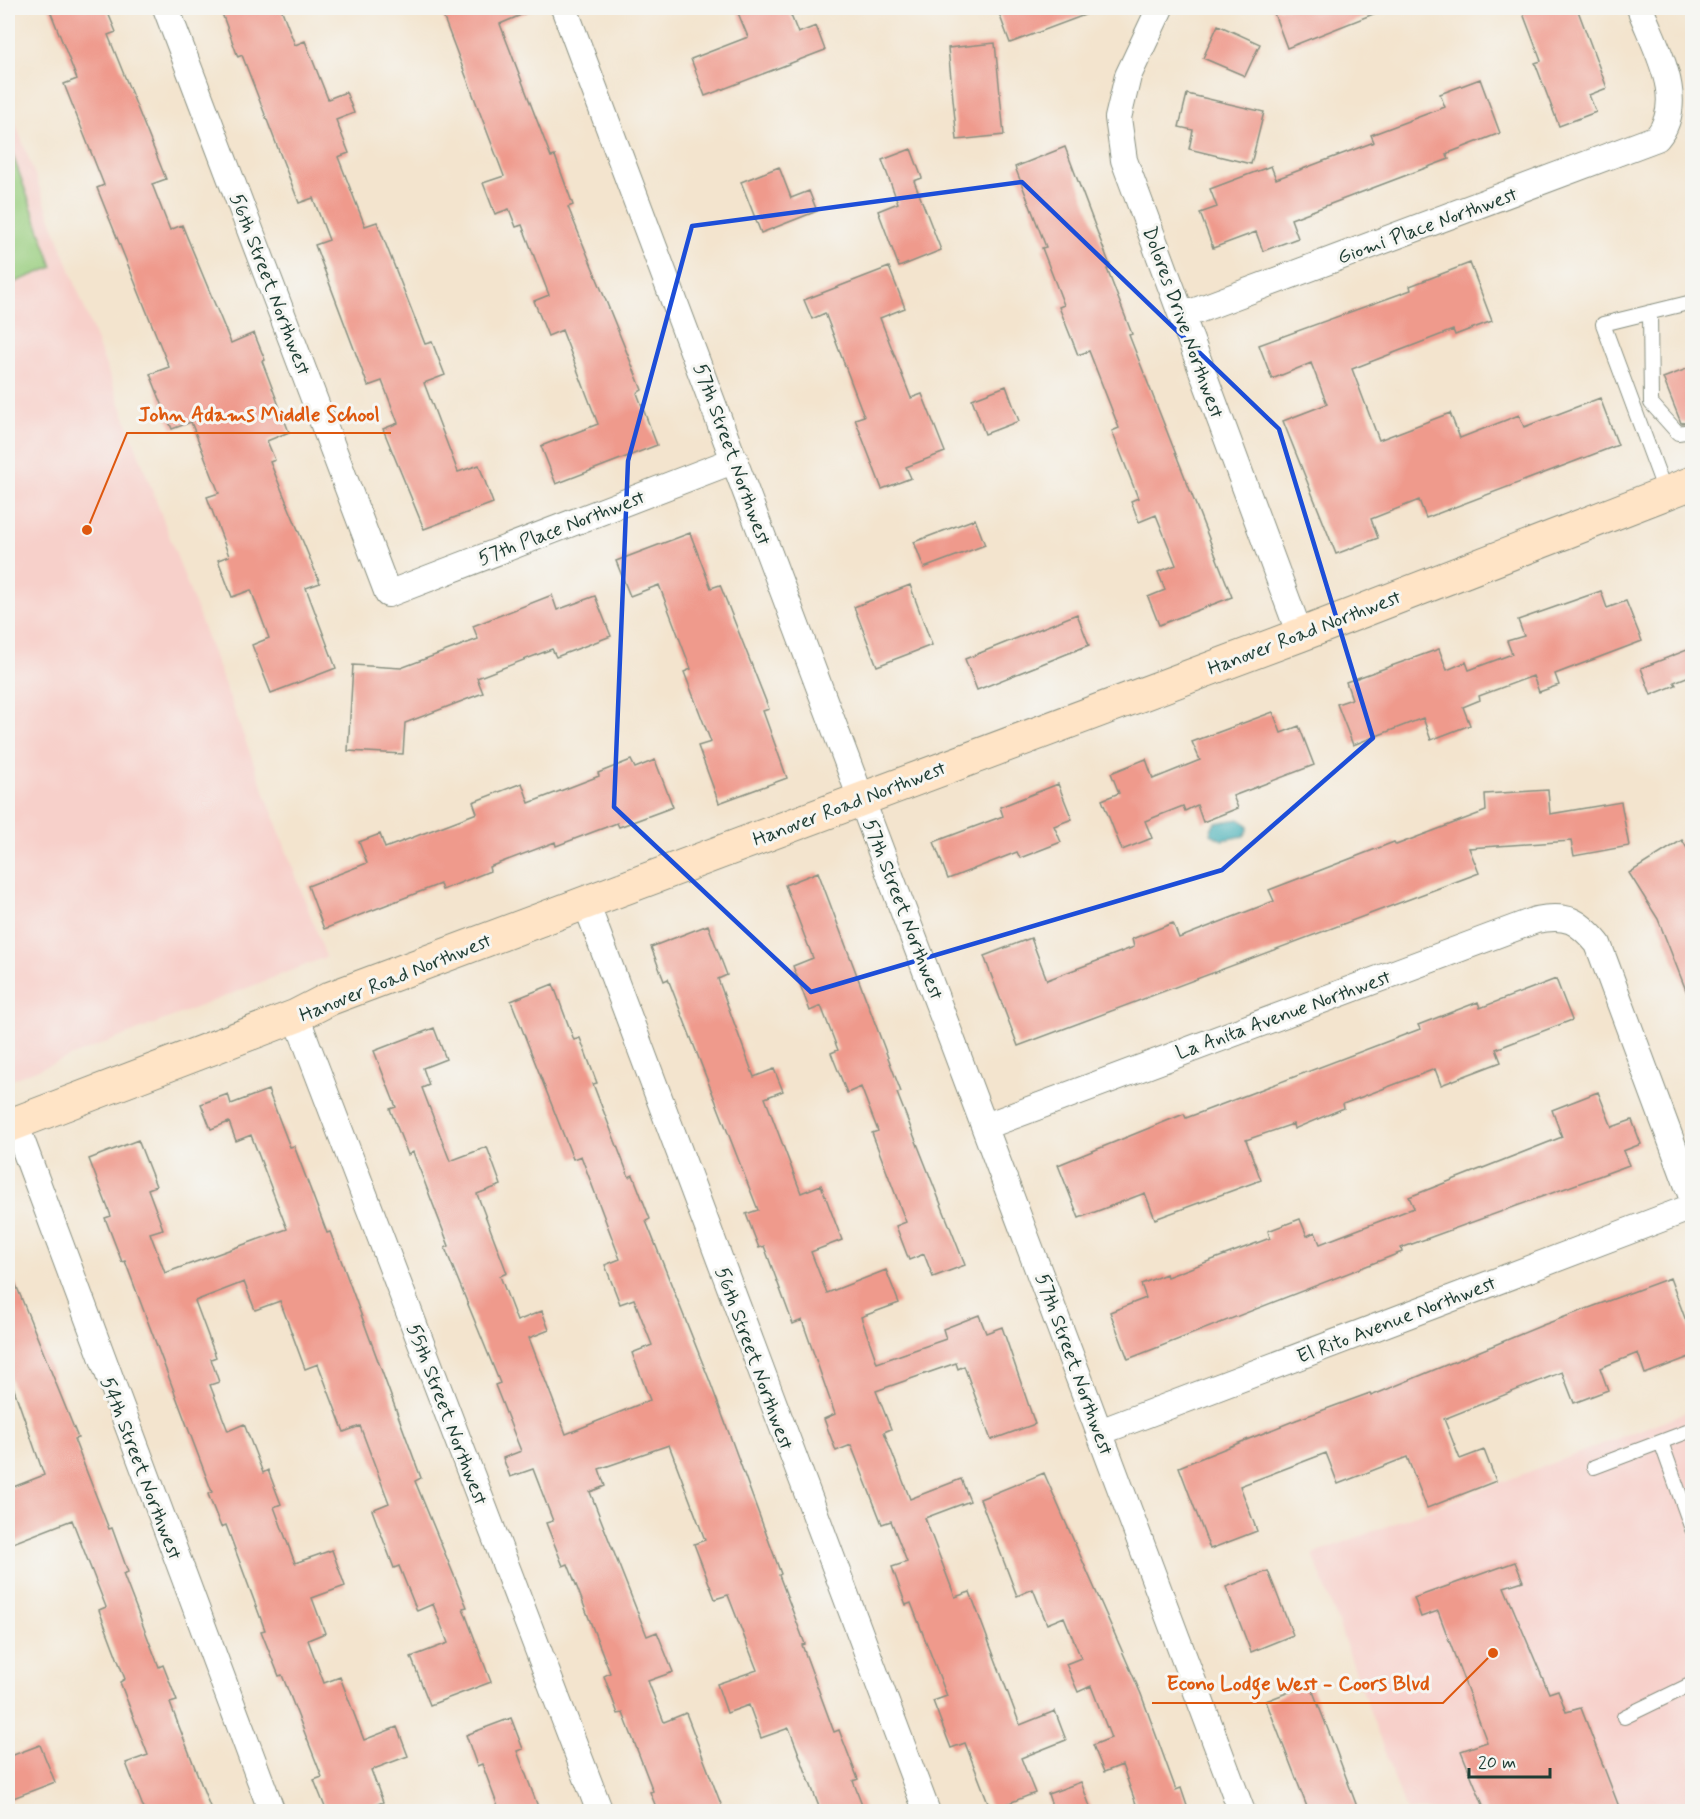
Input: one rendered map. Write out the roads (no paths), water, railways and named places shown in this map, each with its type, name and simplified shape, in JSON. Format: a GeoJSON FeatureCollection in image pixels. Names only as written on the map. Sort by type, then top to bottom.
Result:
{"type":"FeatureCollection","features":[{"type":"Feature","properties":{"kind":"street","name":"56th Street Northwest"},"geometry":{"type":"LineString","coordinates":[[166,8],[388,594]]}},
{"type":"Feature","properties":{"kind":"street","name":"57th Street Northwest"},"geometry":{"type":"LineString","coordinates":[[564,8],[1242,1812]]}},
{"type":"Feature","properties":{"kind":"street","name":"Dolores Drive Northwest"},"geometry":{"type":"LineString","coordinates":[[1160,8],[1128,76],[1118,118],[1124,160],[1300,634]]}},
{"type":"Feature","properties":{"kind":"street","name":"Giomi Place Northwest"},"geometry":{"type":"LineString","coordinates":[[1182,316],[1657,138],[1667,125],[1672,103],[1668,84],[1640,8]]}},
{"type":"Feature","properties":{"kind":"street","name":"57th Place Northwest"},"geometry":{"type":"LineString","coordinates":[[388,594],[735,460]]}},
{"type":"Feature","properties":{"kind":"street","name":"Hanover Road Northwest"},"geometry":{"type":"LineString","coordinates":[[11,1125],[296,1017],[331,998],[1679,489]]}},
{"type":"Feature","properties":{"kind":"street","name":"56th Street Northwest"},"geometry":{"type":"LineString","coordinates":[[586,903],[927,1812]]}},
{"type":"Feature","properties":{"kind":"street","name":"La Anita Avenue Northwest"},"geometry":{"type":"LineString","coordinates":[[986,1126],[1536,920],[1557,916],[1582,925],[1598,945],[1692,1197]]}},
{"type":"Feature","properties":{"kind":"street","name":"55th Street Northwest"},"geometry":{"type":"LineString","coordinates":[[296,1017],[600,1812]]}},
{"type":"Feature","properties":{"kind":"street","name":"54th Street Northwest"},"geometry":{"type":"LineString","coordinates":[[11,1125],[272,1812]]}},
{"type":"Feature","properties":{"kind":"street","name":"El Rito Avenue Northwest"},"geometry":{"type":"LineString","coordinates":[[1100,1432],[1692,1207]]}},
{"type":"Feature","properties":{"kind":"lane"},"geometry":{"type":"LineString","coordinates":[[1679,489],[1603,324],[1692,302]]}},
{"type":"Feature","properties":{"kind":"lane"},"geometry":{"type":"LineString","coordinates":[[1650,312],[1652,403],[1678,433],[1692,431]]}},
{"type":"Feature","properties":{"kind":"lane"},"geometry":{"type":"LineString","coordinates":[[1594,1467],[1692,1430]]}},
{"type":"Feature","properties":{"kind":"lane"},"geometry":{"type":"LineString","coordinates":[[1661,1442],[1692,1530]]}},
{"type":"Feature","properties":{"kind":"lane"},"geometry":{"type":"LineString","coordinates":[[1624,1717],[1692,1684]]}},
{"type":"Feature","properties":{"kind":"water"},"geometry":{"type":"Polygon","coordinates":[[[1239,819],[1248,825],[1244,836],[1222,840],[1211,834],[1215,823],[1239,819]]]}},
{"type":"Feature","properties":{"kind":"place","name":"John Adams Middle School"},"geometry":{"type":"Point","coordinates":[87,530]}},
{"type":"Feature","properties":{"kind":"place","name":"Econo Lodge West - Coors Blvd"},"geometry":{"type":"Point","coordinates":[1493,1653]}}]}
